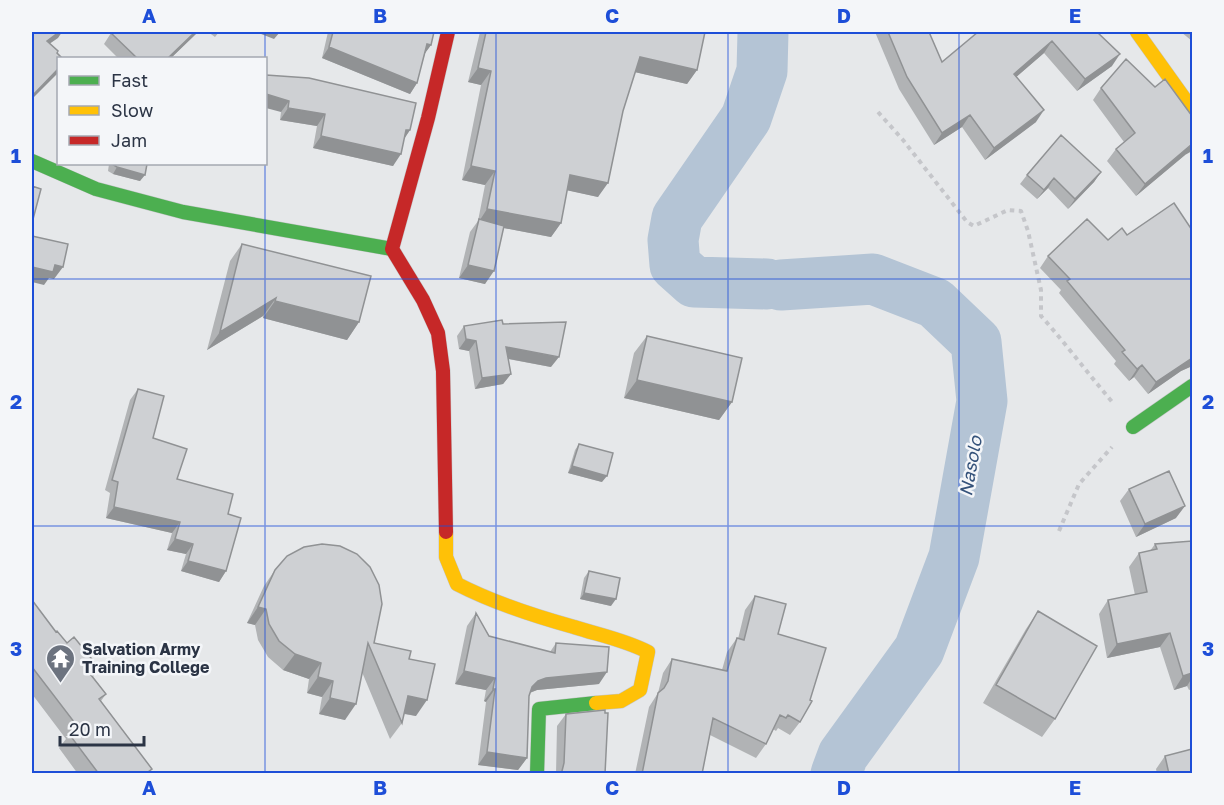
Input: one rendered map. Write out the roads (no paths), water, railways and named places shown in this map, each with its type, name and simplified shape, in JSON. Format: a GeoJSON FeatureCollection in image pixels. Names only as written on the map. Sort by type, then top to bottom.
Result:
{"type":"FeatureCollection","features":[{"type":"Feature","properties":{"kind":"street"},"geometry":{"type":"LineString","coordinates":[[448,32],[428,118],[392,249],[423,300],[438,333],[443,371],[446,557],[457,584],[482,597],[562,624],[635,645],[648,652],[640,690],[621,701],[539,709],[537,774]]}},
{"type":"Feature","properties":{"kind":"street"},"geometry":{"type":"LineString","coordinates":[[1137,32],[1192,109]]}},
{"type":"Feature","properties":{"kind":"street"},"geometry":{"type":"LineString","coordinates":[[32,161],[96,189],[183,212],[392,249]]}},
{"type":"Feature","properties":{"kind":"street"},"geometry":{"type":"LineString","coordinates":[[1133,427],[1192,386]]}},
{"type":"Feature","properties":{"kind":"waterway","name":"Nasolo"},"geometry":{"type":"LineString","coordinates":[[763,32],[762,71],[746,118],[677,218],[673,240],[675,265],[694,282],[767,284]]}},
{"type":"Feature","properties":{"kind":"waterway","name":"Nasolo"},"geometry":{"type":"LineString","coordinates":[[781,285],[873,279],[935,303],[976,342],[982,401],[954,557],[919,650],[843,755],[836,774]]}},
{"type":"Feature","properties":{"kind":"place","name":"Salvation Army Training College"},"geometry":{"type":"Point","coordinates":[61,684]}}]}
